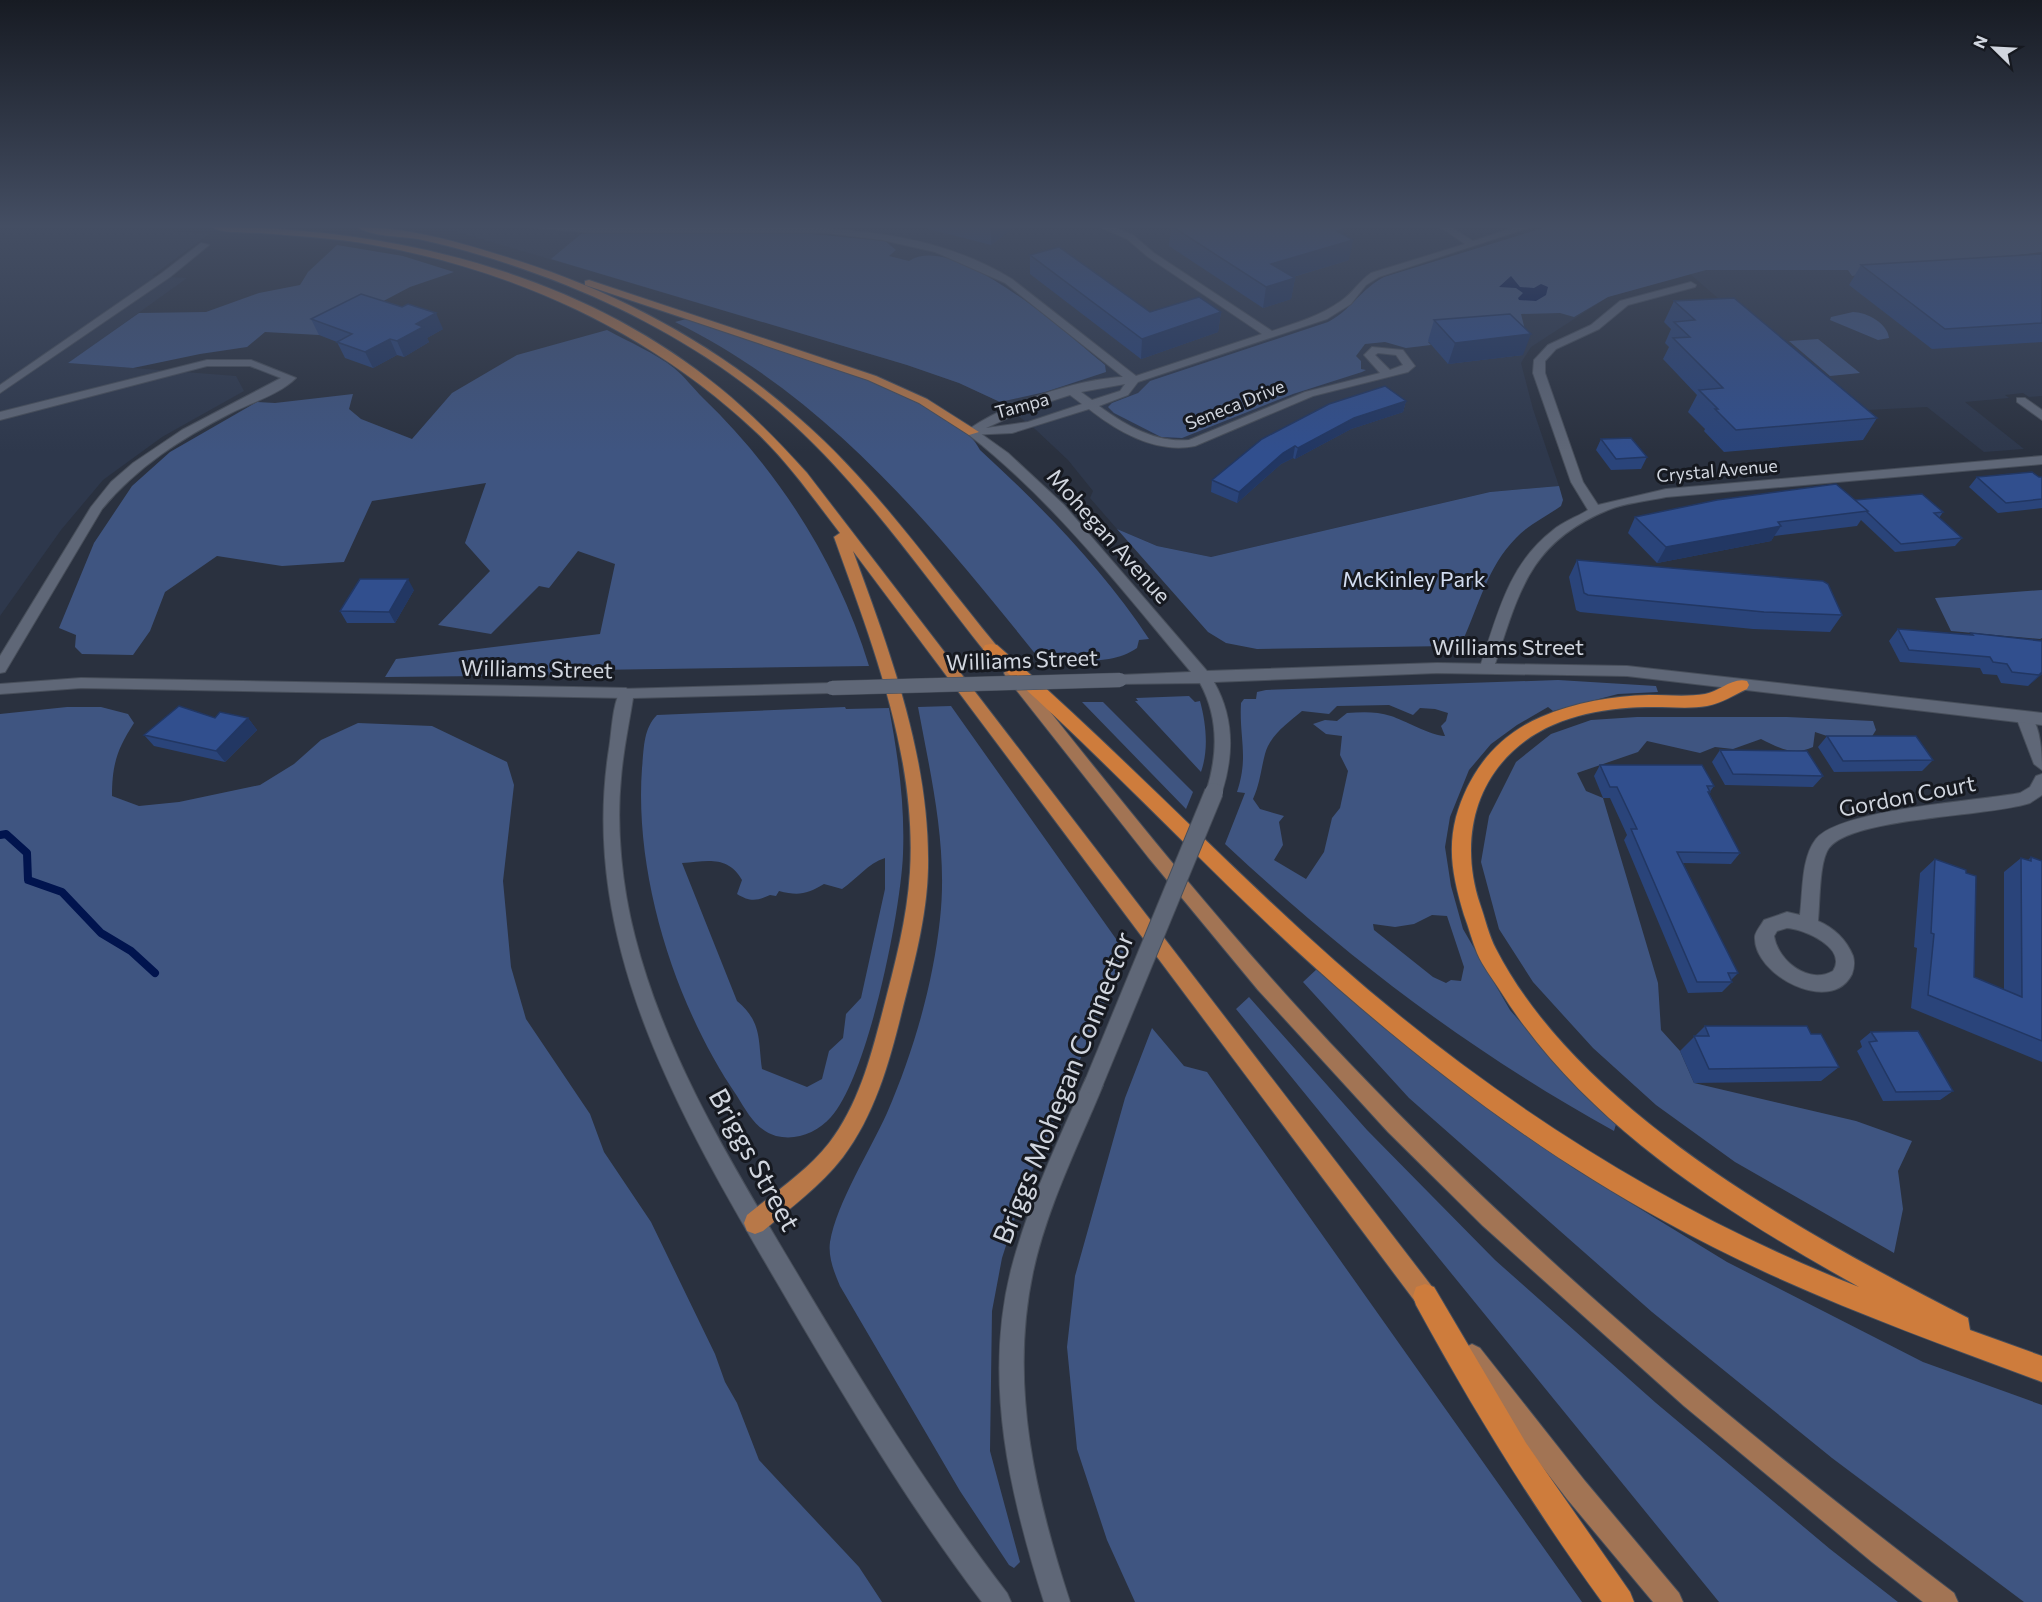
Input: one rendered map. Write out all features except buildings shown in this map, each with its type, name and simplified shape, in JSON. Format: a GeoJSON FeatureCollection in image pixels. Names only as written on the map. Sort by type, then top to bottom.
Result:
{"type":"FeatureCollection","features":[{"type":"Feature","properties":{"kind":"highway"},"geometry":{"type":"LineString","coordinates":[[566,302],[658,348],[731,402],[788,459],[1425,1296],[1460,1360],[1534,1482],[1620,1602]]}},
{"type":"Feature","properties":{"kind":"highway"},"geometry":{"type":"LineString","coordinates":[[611,302],[662,326],[716,358],[767,396],[804,430],[854,483],[991,649],[1072,720],[1214,862],[1332,970],[1423,1045],[1534,1126],[1650,1201],[1758,1256],[1860,1299],[2042,1368]]}},
{"type":"Feature","properties":{"kind":"highway"},"geometry":{"type":"LineString","coordinates":[[648,302],[872,378],[923,401],[973,432]]}},
{"type":"Feature","properties":{"kind":"highway"},"geometry":{"type":"LineString","coordinates":[[755,1223],[822,1167],[852,1125],[872,1081],[886,1038],[899,987],[918,889],[919,848],[906,738],[883,657],[835,519]]}},
{"type":"Feature","properties":{"kind":"highway"},"geometry":{"type":"LineString","coordinates":[[1741,684],[1708,700],[1615,703],[1581,709],[1545,723],[1519,738],[1497,757],[1476,787],[1469,803],[1459,843],[1466,902],[1483,948],[1505,987],[1557,1052],[1621,1112],[1686,1165],[1783,1232],[1878,1286],[2042,1368]]}},
{"type":"Feature","properties":{"kind":"main road"},"geometry":{"type":"LineString","coordinates":[[991,649],[1234,948],[1371,1100],[1462,1192],[1582,1304],[1710,1413],[1945,1602]]}},
{"type":"Feature","properties":{"kind":"main road"},"geometry":{"type":"LineString","coordinates":[[1425,1296],[1569,1481],[1670,1602]]}},
{"type":"Feature","properties":{"kind":"street"},"geometry":{"type":"LineString","coordinates":[[0,390],[127,302]]}},
{"type":"Feature","properties":{"kind":"street"},"geometry":{"type":"LineString","coordinates":[[1034,302],[1134,380]]}},
{"type":"Feature","properties":{"kind":"street"},"geometry":{"type":"LineString","coordinates":[[1220,302],[1270,335]]}},
{"type":"Feature","properties":{"kind":"street","name":"Tampa"},"geometry":{"type":"LineString","coordinates":[[973,432],[980,425],[1004,414],[1106,380],[1134,380],[1270,335],[1332,312],[1347,302]]}},
{"type":"Feature","properties":{"kind":"street"},"geometry":{"type":"LineString","coordinates":[[1595,511],[1583,494],[1573,472],[1539,373],[1539,360],[1549,348],[1595,327],[1629,302]]}},
{"type":"Feature","properties":{"kind":"street"},"geometry":{"type":"LineString","coordinates":[[0,416],[207,363],[251,363],[290,378],[178,439],[133,469],[113,487],[97,507],[0,668]]}},
{"type":"Feature","properties":{"kind":"street","name":"Seneca Drive"},"geometry":{"type":"LineString","coordinates":[[1073,391],[1089,405],[1154,441],[1176,446],[1191,443],[1309,394],[1388,374]]}},
{"type":"Feature","properties":{"kind":"street","name":"Tampa"},"geometry":{"type":"LineString","coordinates":[[973,432],[1008,431],[1089,405],[1124,393],[1134,380]]}},
{"type":"Feature","properties":{"kind":"street"},"geometry":{"type":"LineString","coordinates":[[2020,400],[2042,416]]}},
{"type":"Feature","properties":{"kind":"street","name":"Mohegan Avenue"},"geometry":{"type":"LineString","coordinates":[[973,432],[1004,456],[1059,508],[1204,677]]}},
{"type":"Feature","properties":{"kind":"street","name":"Crystal Avenue"},"geometry":{"type":"LineString","coordinates":[[1487,667],[1513,589],[1527,562],[1557,532],[1595,511],[1631,499],[1666,493],[2042,460]]}},
{"type":"Feature","properties":{"kind":"street","name":"Williams Street"},"geometry":{"type":"LineString","coordinates":[[0,689],[92,683],[626,693],[1120,680],[1487,667],[1627,671],[2042,719]]}},
{"type":"Feature","properties":{"kind":"street","name":"Briggs Mohegan Connector"},"geometry":{"type":"LineString","coordinates":[[1057,1602],[1029,1509],[1018,1456],[1011,1394],[1014,1318],[1022,1272],[1038,1220],[1214,792],[1221,765],[1222,735],[1216,698],[1204,677]]}},
{"type":"Feature","properties":{"kind":"street","name":"Briggs Street"},"geometry":{"type":"LineString","coordinates":[[626,693],[615,745],[610,823],[620,917],[634,978],[649,1019],[678,1084],[755,1223],[923,1501],[998,1602]]}},
{"type":"Feature","properties":{"kind":"street"},"geometry":{"type":"LineString","coordinates":[[2024,717],[2042,764]]}},
{"type":"Feature","properties":{"kind":"street","name":"Gordon Court"},"geometry":{"type":"LineString","coordinates":[[1808,925],[1819,851],[1831,835],[1870,823],[2024,799],[2033,794],[2042,780]]}},
{"type":"Feature","properties":{"kind":"shaded area"},"geometry":{"type":"Polygon","coordinates":[[[0,302],[154,302],[69,363],[236,376],[244,391],[162,437],[103,480],[61,530],[0,616],[0,302]]]}},
{"type":"Feature","properties":{"kind":"shaded area"},"geometry":{"type":"Polygon","coordinates":[[[693,302],[1601,302],[1531,347],[1521,363],[1533,409],[1559,486],[1490,492],[1211,557],[1157,546],[1117,529],[1090,498],[1093,491],[1068,460],[1035,429],[1000,402],[959,383],[907,365],[693,302]]]}},
{"type":"Feature","properties":{"kind":"shaded area"},"geometry":{"type":"Polygon","coordinates":[[[1722,302],[2042,302],[2042,396],[2029,397],[2023,393],[2005,395],[2009,398],[1965,402],[2024,449],[1984,452],[1927,407],[1848,411],[1722,302]]]}},
{"type":"Feature","properties":{"kind":"green space"},"geometry":{"type":"Polygon","coordinates":[[[235,302],[382,302],[319,335],[265,332],[247,347],[133,368],[68,363],[139,313],[206,312],[235,302]]]}},
{"type":"Feature","properties":{"kind":"green space"},"geometry":{"type":"Polygon","coordinates":[[[695,302],[1026,302],[1105,365],[1106,372],[1045,392],[1000,402],[959,383],[907,365],[695,302]]]}},
{"type":"Feature","properties":{"kind":"green space"},"geometry":{"type":"Polygon","coordinates":[[[1354,302],[1600,302],[1574,317],[1560,313],[1521,314],[1525,330],[1428,342],[1431,345],[1406,348],[1385,342],[1365,344],[1356,356],[1361,361],[1361,369],[1366,370],[1293,394],[1182,438],[1161,437],[1114,413],[1108,407],[1112,403],[1138,393],[1150,381],[1328,322],[1354,302]]]}},
{"type":"Feature","properties":{"kind":"green space"},"geometry":{"type":"Polygon","coordinates":[[[1853,312],[1876,320],[1885,328],[1889,338],[1878,340],[1830,320],[1831,317],[1853,312]]]}},
{"type":"Feature","properties":{"kind":"green space"},"geometry":{"type":"Polygon","coordinates":[[[690,318],[801,355],[893,390],[933,410],[963,430],[980,450],[1070,539],[1112,588],[1149,639],[1139,640],[1137,648],[1127,654],[1103,660],[1041,661],[961,563],[876,470],[831,428],[782,388],[731,353],[675,322],[690,318]]]}},
{"type":"Feature","properties":{"kind":"green space"},"geometry":{"type":"Polygon","coordinates":[[[607,330],[674,368],[757,457],[781,488],[823,556],[841,592],[869,666],[591,670],[587,675],[385,677],[396,659],[600,634],[615,564],[578,551],[549,588],[539,586],[491,634],[438,625],[490,571],[465,543],[486,483],[372,501],[344,562],[282,566],[217,556],[165,592],[150,631],[133,655],[82,654],[75,647],[76,635],[59,628],[94,543],[132,486],[170,452],[257,402],[275,403],[353,394],[349,409],[361,419],[412,439],[452,393],[517,355],[607,330]]]}},
{"type":"Feature","properties":{"kind":"green space"},"geometry":{"type":"Polygon","coordinates":[[[1818,339],[1860,373],[1830,376],[1789,341],[1818,339]]]}},
{"type":"Feature","properties":{"kind":"green space","name":"McKinley Park"},"geometry":{"type":"Polygon","coordinates":[[[1559,486],[1563,500],[1561,506],[1526,529],[1506,549],[1491,573],[1463,640],[1449,646],[1257,649],[1226,643],[1208,632],[1117,529],[1157,546],[1211,557],[1490,492],[1559,486]]]}},
{"type":"Feature","properties":{"kind":"green space"},"geometry":{"type":"Polygon","coordinates":[[[2042,590],[2042,638],[2040,639],[1951,631],[1935,598],[2042,590]]]}},
{"type":"Feature","properties":{"kind":"green space"},"geometry":{"type":"Polygon","coordinates":[[[1558,680],[1656,686],[1658,692],[1618,694],[1553,711],[1548,707],[1491,744],[1469,770],[1450,817],[1445,847],[1451,886],[1463,929],[1510,1010],[1548,1054],[1617,1121],[1614,1131],[1509,1068],[1410,1000],[1317,926],[1225,844],[1245,793],[1237,792],[1243,757],[1241,703],[1244,699],[1256,699],[1257,692],[1558,680]],[[1389,705],[1337,706],[1329,714],[1302,711],[1271,741],[1267,747],[1253,799],[1260,809],[1284,816],[1279,822],[1283,845],[1274,860],[1306,879],[1324,852],[1332,818],[1340,808],[1348,771],[1340,755],[1342,736],[1326,734],[1313,724],[1325,720],[1337,721],[1347,713],[1385,714],[1445,736],[1441,726],[1446,721],[1448,713],[1420,708],[1413,715],[1389,705]],[[1432,915],[1414,924],[1395,927],[1373,924],[1374,930],[1433,977],[1446,983],[1451,980],[1461,981],[1464,967],[1447,916],[1432,915]]]}},
{"type":"Feature","properties":{"kind":"green space"},"geometry":{"type":"Polygon","coordinates":[[[1189,696],[1195,702],[1200,701],[1204,718],[1206,745],[1201,772],[1135,701],[1138,701],[1136,698],[1189,696]]]}},
{"type":"Feature","properties":{"kind":"green space"},"geometry":{"type":"Polygon","coordinates":[[[1082,702],[1103,702],[1193,792],[1186,809],[1082,702]]]}},
{"type":"Feature","properties":{"kind":"green space"},"geometry":{"type":"Polygon","coordinates":[[[951,706],[1126,953],[1024,1190],[1002,1258],[992,1311],[990,1451],[1020,1562],[1014,1568],[1009,1565],[960,1491],[840,1286],[830,1253],[830,1242],[839,1210],[887,1113],[913,1043],[927,994],[940,919],[942,865],[937,812],[918,707],[951,706]]]}},
{"type":"Feature","properties":{"kind":"green space"},"geometry":{"type":"Polygon","coordinates":[[[67,707],[101,707],[128,714],[134,723],[123,741],[117,758],[112,796],[139,806],[179,802],[260,785],[294,764],[321,740],[358,723],[432,726],[507,762],[514,785],[503,881],[511,967],[526,1019],[590,1114],[604,1152],[651,1222],[715,1354],[759,1460],[859,1567],[882,1602],[0,1602],[0,714],[67,707]]]}},
{"type":"Feature","properties":{"kind":"green space"},"geometry":{"type":"Polygon","coordinates":[[[845,707],[846,709],[889,708],[900,780],[903,854],[889,951],[870,1031],[845,1096],[825,1123],[806,1134],[791,1137],[776,1136],[753,1120],[715,1061],[695,1023],[678,982],[652,896],[641,810],[645,740],[649,727],[657,715],[845,707]],[[885,858],[868,868],[842,889],[824,884],[803,893],[779,891],[776,896],[770,895],[754,900],[737,894],[742,880],[736,872],[723,863],[700,861],[682,863],[737,1001],[755,1024],[762,1069],[807,1087],[822,1079],[829,1051],[843,1038],[846,1014],[861,998],[885,889],[885,858]]]}},
{"type":"Feature","properties":{"kind":"green space"},"geometry":{"type":"Polygon","coordinates":[[[1637,717],[1787,717],[1873,721],[1876,730],[1871,738],[1827,736],[1815,732],[1813,747],[1799,751],[1780,748],[1761,739],[1733,749],[1715,747],[1700,753],[1647,741],[1638,752],[1577,773],[1586,791],[1603,798],[1658,983],[1661,1030],[1680,1051],[1694,1083],[1856,1121],[1912,1141],[1898,1171],[1903,1209],[1894,1253],[1735,1162],[1656,1105],[1593,1048],[1533,982],[1499,929],[1481,862],[1489,816],[1516,762],[1551,734],[1591,720],[1637,717]]]}},
{"type":"Feature","properties":{"kind":"green space"},"geometry":{"type":"Polygon","coordinates":[[[1318,968],[1449,1079],[1575,1169],[1727,1262],[1923,1362],[2042,1405],[2042,1602],[2024,1602],[1832,1458],[1652,1312],[1409,1098],[1303,982],[1318,968]]]}},
{"type":"Feature","properties":{"kind":"green space"},"geometry":{"type":"Polygon","coordinates":[[[1249,997],[1367,1130],[1495,1260],[1656,1403],[1830,1549],[1898,1602],[1719,1602],[1236,1009],[1249,997]]]}},
{"type":"Feature","properties":{"kind":"green space"},"geometry":{"type":"Polygon","coordinates":[[[1152,1028],[1184,1066],[1207,1072],[1582,1602],[1135,1602],[1107,1540],[1077,1449],[1067,1347],[1075,1276],[1125,1098],[1152,1028]]]}},
{"type":"Feature","properties":{"kind":"waterway"},"geometry":{"type":"LineString","coordinates":[[0,835],[6,834],[27,853],[28,880],[62,892],[101,933],[131,951],[155,973]]}}]}
